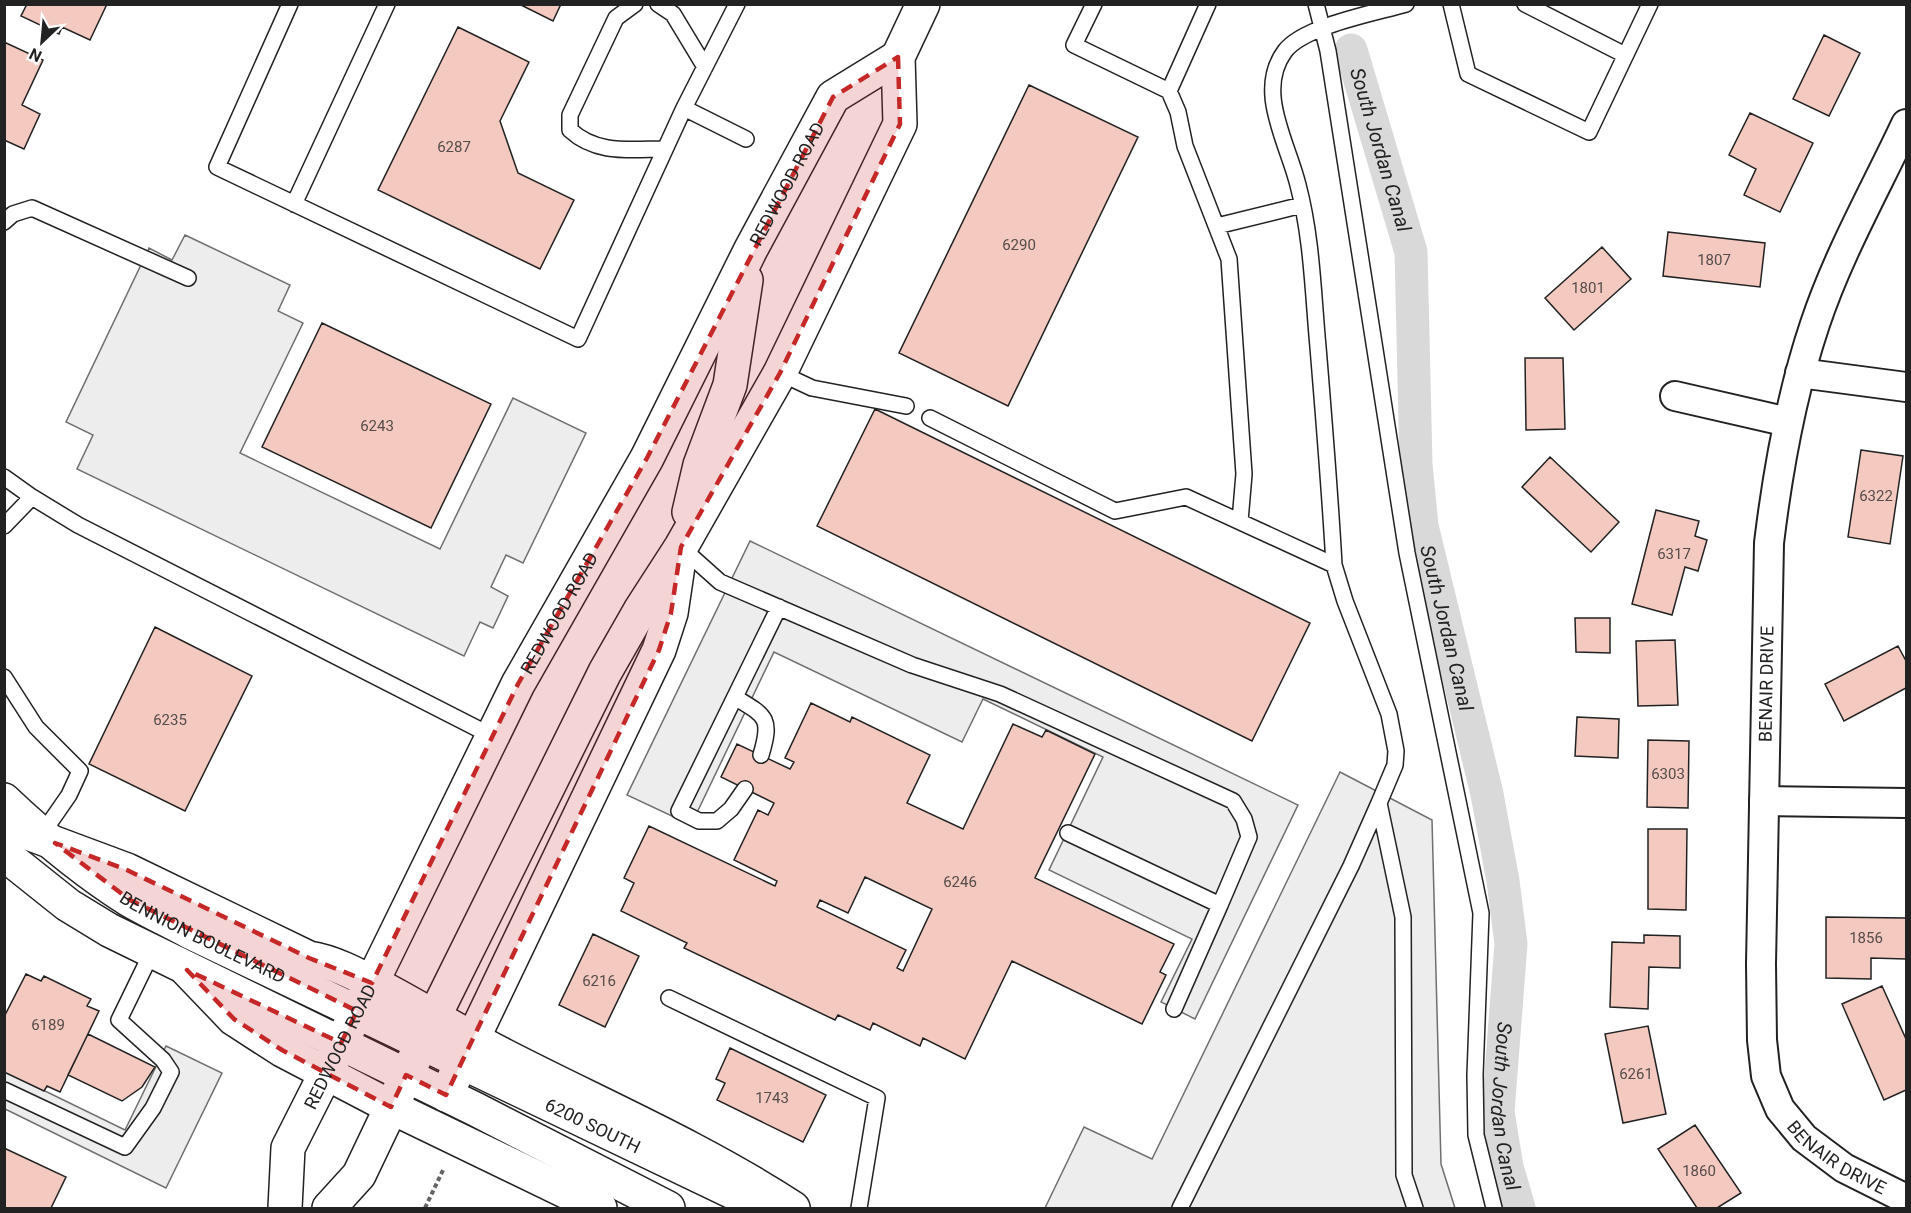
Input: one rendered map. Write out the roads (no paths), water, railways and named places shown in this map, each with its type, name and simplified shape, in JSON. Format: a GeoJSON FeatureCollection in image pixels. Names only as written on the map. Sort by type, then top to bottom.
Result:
{"type":"FeatureCollection","features":[{"type":"Feature","properties":{"kind":"main road"},"geometry":{"type":"LineString","coordinates":[[329,1209],[359,1175],[605,672],[641,609],[681,547],[780,373],[900,124],[898,57],[923,4]]}},
{"type":"Feature","properties":{"kind":"main road","name":"REDWOOD ROAD"},"geometry":{"type":"LineString","coordinates":[[285,1209],[288,1148],[372,983],[518,684],[647,458],[751,249],[833,97],[898,57]]}},
{"type":"Feature","properties":{"kind":"main road"},"geometry":{"type":"LineString","coordinates":[[446,1095],[659,650],[671,613],[681,547],[700,465],[730,385],[751,249]]}},
{"type":"Feature","properties":{"kind":"main road","name":"BENNION BOULEVARD"},"geometry":{"type":"LineString","coordinates":[[4,800],[91,873],[130,900],[190,932],[357,1011],[428,1030]]}},
{"type":"Feature","properties":{"kind":"main road"},"geometry":{"type":"LineString","coordinates":[[4,822],[127,870],[309,958],[323,960],[372,983],[428,1030]]}},
{"type":"Feature","properties":{"kind":"main road","name":"BENNION BOULEVARD"},"geometry":{"type":"LineString","coordinates":[[4,854],[68,905],[109,930],[406,1075]]}},
{"type":"Feature","properties":{"kind":"main road"},"geometry":{"type":"LineString","coordinates":[[187,970],[234,1019],[282,1050],[391,1107],[600,1209]]}},
{"type":"Feature","properties":{"kind":"main road","name":"6200 SOUTH"},"geometry":{"type":"LineString","coordinates":[[428,1030],[766,1209]]}},
{"type":"Feature","properties":{"kind":"main road"},"geometry":{"type":"LineString","coordinates":[[467,1050],[674,1139],[793,1209]]}},
{"type":"Feature","properties":{"kind":"main road","name":"6200 SOUTH"},"geometry":{"type":"LineString","coordinates":[[406,1075],[668,1209]]}},
{"type":"Feature","properties":{"kind":"street","name":"BENAIR DRIVE"},"geometry":{"type":"LineString","coordinates":[[1906,124],[1831,282],[1815,323],[1788,422],[1776,483],[1769,543],[1761,975],[1762,1040],[1766,1076],[1780,1109],[1804,1138],[1844,1168],[1906,1199]]}},
{"type":"Feature","properties":{"kind":"street"},"geometry":{"type":"LineString","coordinates":[[1800,373],[1906,387]]}},
{"type":"Feature","properties":{"kind":"street"},"geometry":{"type":"LineString","coordinates":[[1675,396],[1788,422]]}},
{"type":"Feature","properties":{"kind":"street"},"geometry":{"type":"LineString","coordinates":[[1764,801],[1906,803]]}},
{"type":"Feature","properties":{"kind":"lane"},"geometry":{"type":"LineString","coordinates":[[290,4],[217,167],[578,339],[684,108],[737,4]]}},
{"type":"Feature","properties":{"kind":"lane"},"geometry":{"type":"LineString","coordinates":[[294,204],[387,4]]}},
{"type":"Feature","properties":{"kind":"lane"},"geometry":{"type":"LineString","coordinates":[[635,4],[616,18],[570,115],[570,130],[582,141],[606,148],[666,149]]}},
{"type":"Feature","properties":{"kind":"lane"},"geometry":{"type":"LineString","coordinates":[[658,4],[673,14],[705,67]]}},
{"type":"Feature","properties":{"kind":"lane"},"geometry":{"type":"LineString","coordinates":[[1094,4],[1074,45],[1169,91],[1178,112],[1185,146],[1229,259],[1244,474],[1240,521]]}},
{"type":"Feature","properties":{"kind":"lane"},"geometry":{"type":"LineString","coordinates":[[1169,91],[1208,4]]}},
{"type":"Feature","properties":{"kind":"lane"},"geometry":{"type":"LineString","coordinates":[[1316,4],[1329,62],[1407,553],[1481,913],[1475,1075],[1476,1135],[1494,1209]]}},
{"type":"Feature","properties":{"kind":"lane"},"geometry":{"type":"LineString","coordinates":[[1180,1209],[1351,866],[1395,765],[1396,751],[1389,714],[1345,601],[1334,565],[1310,253],[1299,186],[1273,105],[1273,76],[1285,51],[1299,38],[1322,28],[1406,4]]}},
{"type":"Feature","properties":{"kind":"lane"},"geometry":{"type":"LineString","coordinates":[[1451,4],[1468,74],[1589,132],[1650,4]]}},
{"type":"Feature","properties":{"kind":"lane"},"geometry":{"type":"LineString","coordinates":[[1525,4],[1625,56]]}},
{"type":"Feature","properties":{"kind":"lane"},"geometry":{"type":"LineString","coordinates":[[684,108],[746,140]]}},
{"type":"Feature","properties":{"kind":"lane"},"geometry":{"type":"LineString","coordinates":[[1217,226],[1302,205]]}},
{"type":"Feature","properties":{"kind":"lane"},"geometry":{"type":"LineString","coordinates":[[4,222],[13,214],[32,208],[188,278]]}},
{"type":"Feature","properties":{"kind":"lane"},"geometry":{"type":"LineString","coordinates":[[780,373],[812,388],[906,406]]}},
{"type":"Feature","properties":{"kind":"lane"},"geometry":{"type":"LineString","coordinates":[[930,418],[1115,511],[1186,497],[1334,565]]}},
{"type":"Feature","properties":{"kind":"lane"},"geometry":{"type":"LineString","coordinates":[[4,477],[78,525],[492,736]]}},
{"type":"Feature","properties":{"kind":"lane"},"geometry":{"type":"LineString","coordinates":[[4,526],[32,497]]}},
{"type":"Feature","properties":{"kind":"lane"},"geometry":{"type":"LineString","coordinates":[[681,547],[720,582],[912,665],[1000,694],[1233,801],[1244,819],[1248,837],[1174,1009]]}},
{"type":"Feature","properties":{"kind":"lane"},"geometry":{"type":"LineString","coordinates":[[745,789],[731,809],[717,821],[699,821],[679,811],[779,607]]}},
{"type":"Feature","properties":{"kind":"lane"},"geometry":{"type":"LineString","coordinates":[[4,677],[36,727],[80,771],[48,838]]}},
{"type":"Feature","properties":{"kind":"lane"},"geometry":{"type":"LineString","coordinates":[[736,698],[761,713],[766,724],[767,736],[761,755]]}},
{"type":"Feature","properties":{"kind":"lane"},"geometry":{"type":"LineString","coordinates":[[1379,802],[1403,917],[1404,1175],[1415,1209]]}},
{"type":"Feature","properties":{"kind":"lane"},"geometry":{"type":"LineString","coordinates":[[1068,833],[1220,905]]}},
{"type":"Feature","properties":{"kind":"lane"},"geometry":{"type":"LineString","coordinates":[[4,1090],[125,1147],[153,1108],[171,1072],[163,1060],[119,1020],[152,952]]}},
{"type":"Feature","properties":{"kind":"lane"},"geometry":{"type":"LineString","coordinates":[[669,998],[877,1098],[859,1209]]}},
{"type":"Feature","properties":{"kind":"waterway","name":"South Jordan Canal"},"geometry":{"type":"LineString","coordinates":[[1351,50],[1411,252],[1416,464],[1422,526],[1487,794],[1503,881],[1511,944],[1498,1112],[1507,1167],[1519,1208]]}}]}
